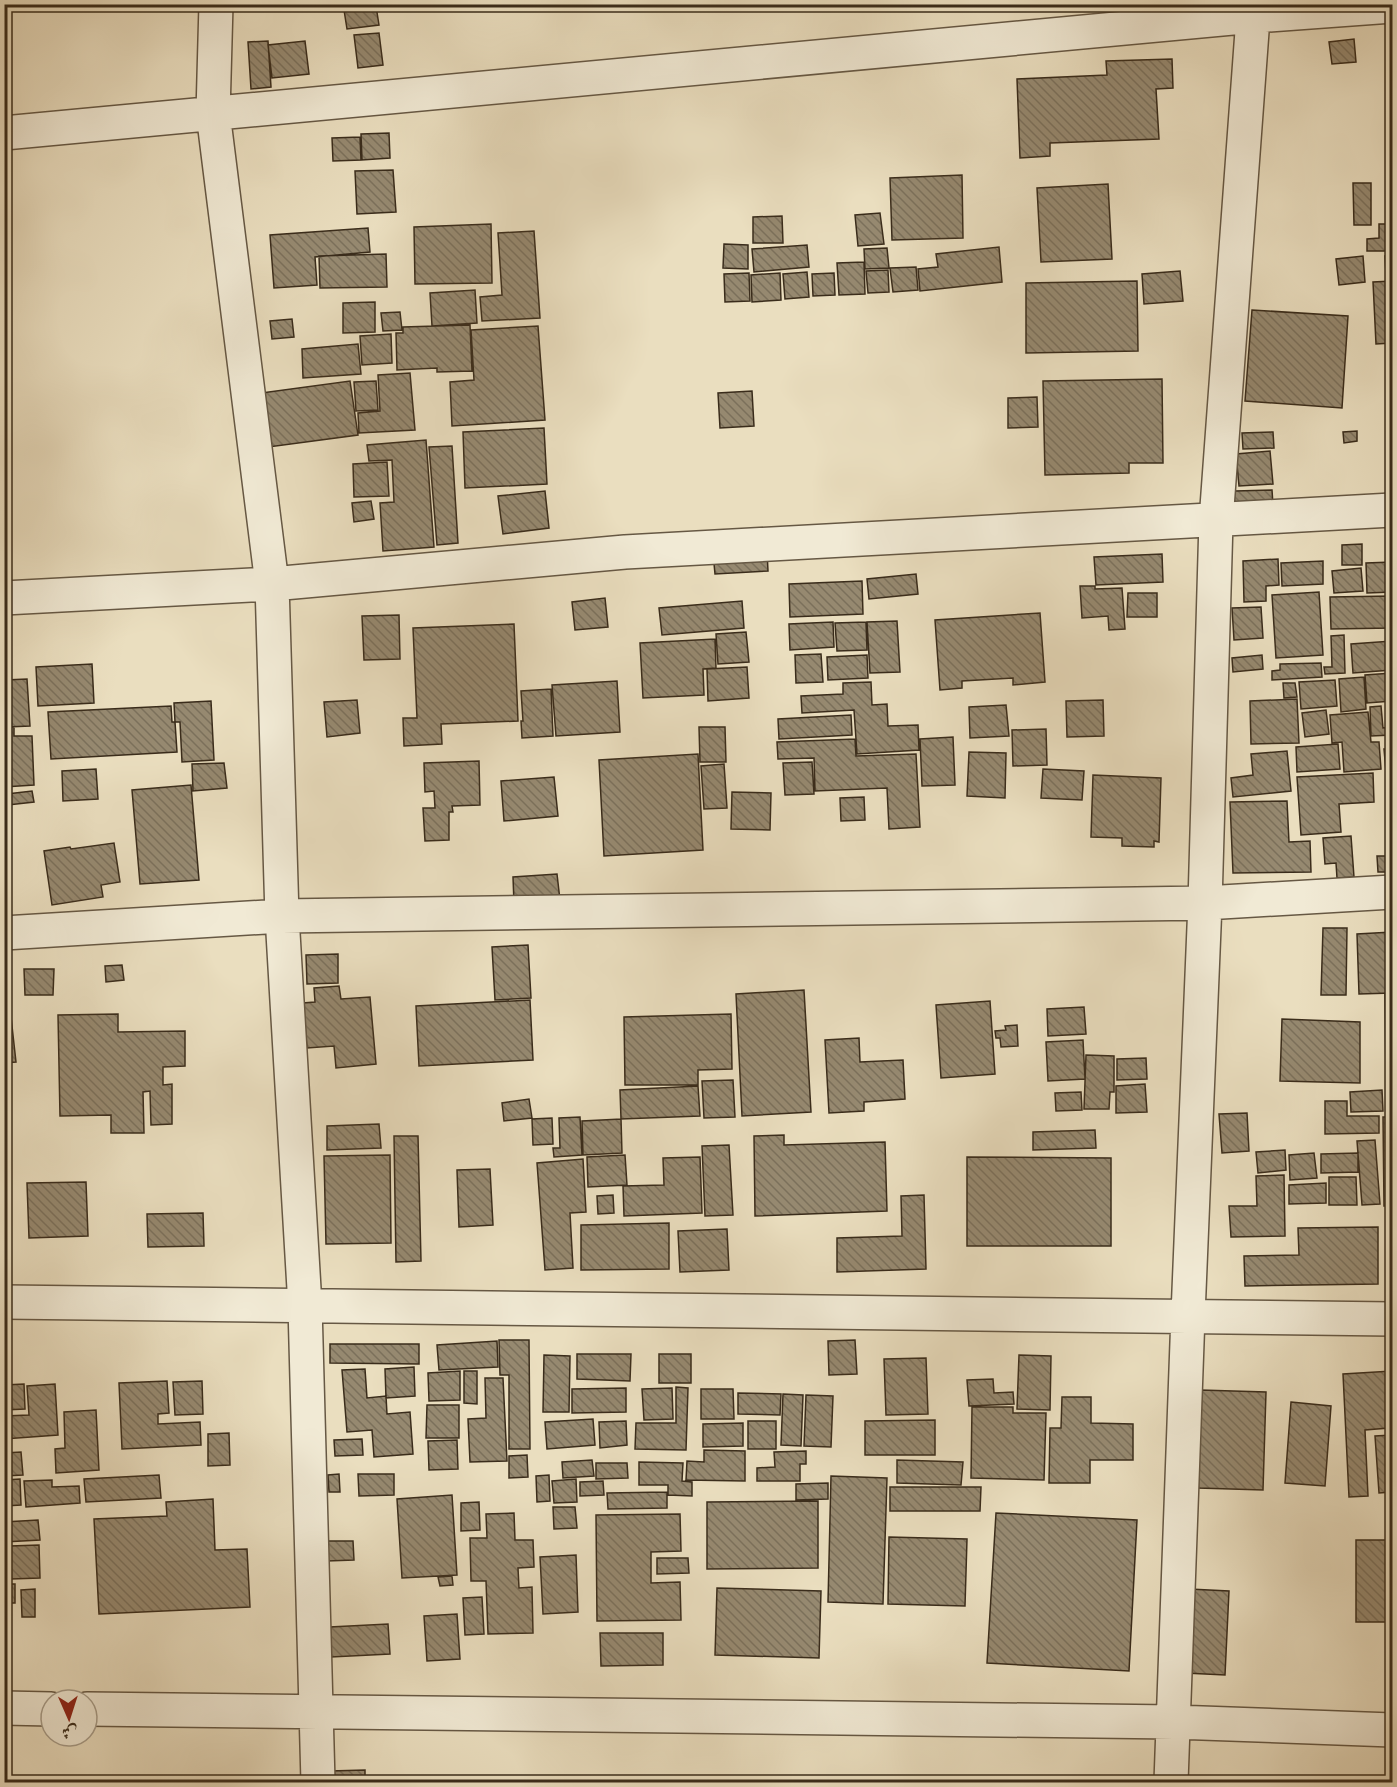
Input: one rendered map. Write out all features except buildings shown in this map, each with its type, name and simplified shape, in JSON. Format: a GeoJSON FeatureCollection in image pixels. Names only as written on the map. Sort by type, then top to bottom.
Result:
{"type":"FeatureCollection","features":[{"type":"Feature","properties":{"kind":"street"},"geometry":{"type":"LineString","coordinates":[[216,4],[213,113],[272,584],[282,916],[305,1306],[318,1782]]}},
{"type":"Feature","properties":{"kind":"street"},"geometry":{"type":"LineString","coordinates":[[4,133],[1254,10],[1392,6]]}},
{"type":"Feature","properties":{"kind":"street"},"geometry":{"type":"LineString","coordinates":[[1171,1782],[1205,903],[1216,521],[1254,10]]}},
{"type":"Feature","properties":{"kind":"street"},"geometry":{"type":"LineString","coordinates":[[4,598],[272,584],[625,552],[1392,510]]}},
{"type":"Feature","properties":{"kind":"street"},"geometry":{"type":"LineString","coordinates":[[4,933],[282,916],[1205,903],[1392,892]]}},
{"type":"Feature","properties":{"kind":"street"},"geometry":{"type":"LineString","coordinates":[[4,1302],[1392,1319]]}},
{"type":"Feature","properties":{"kind":"street"},"geometry":{"type":"LineString","coordinates":[[4,1708],[39,1709]]}},
{"type":"Feature","properties":{"kind":"street"},"geometry":{"type":"LineString","coordinates":[[99,1709],[1174,1722],[1392,1730]]}}]}
